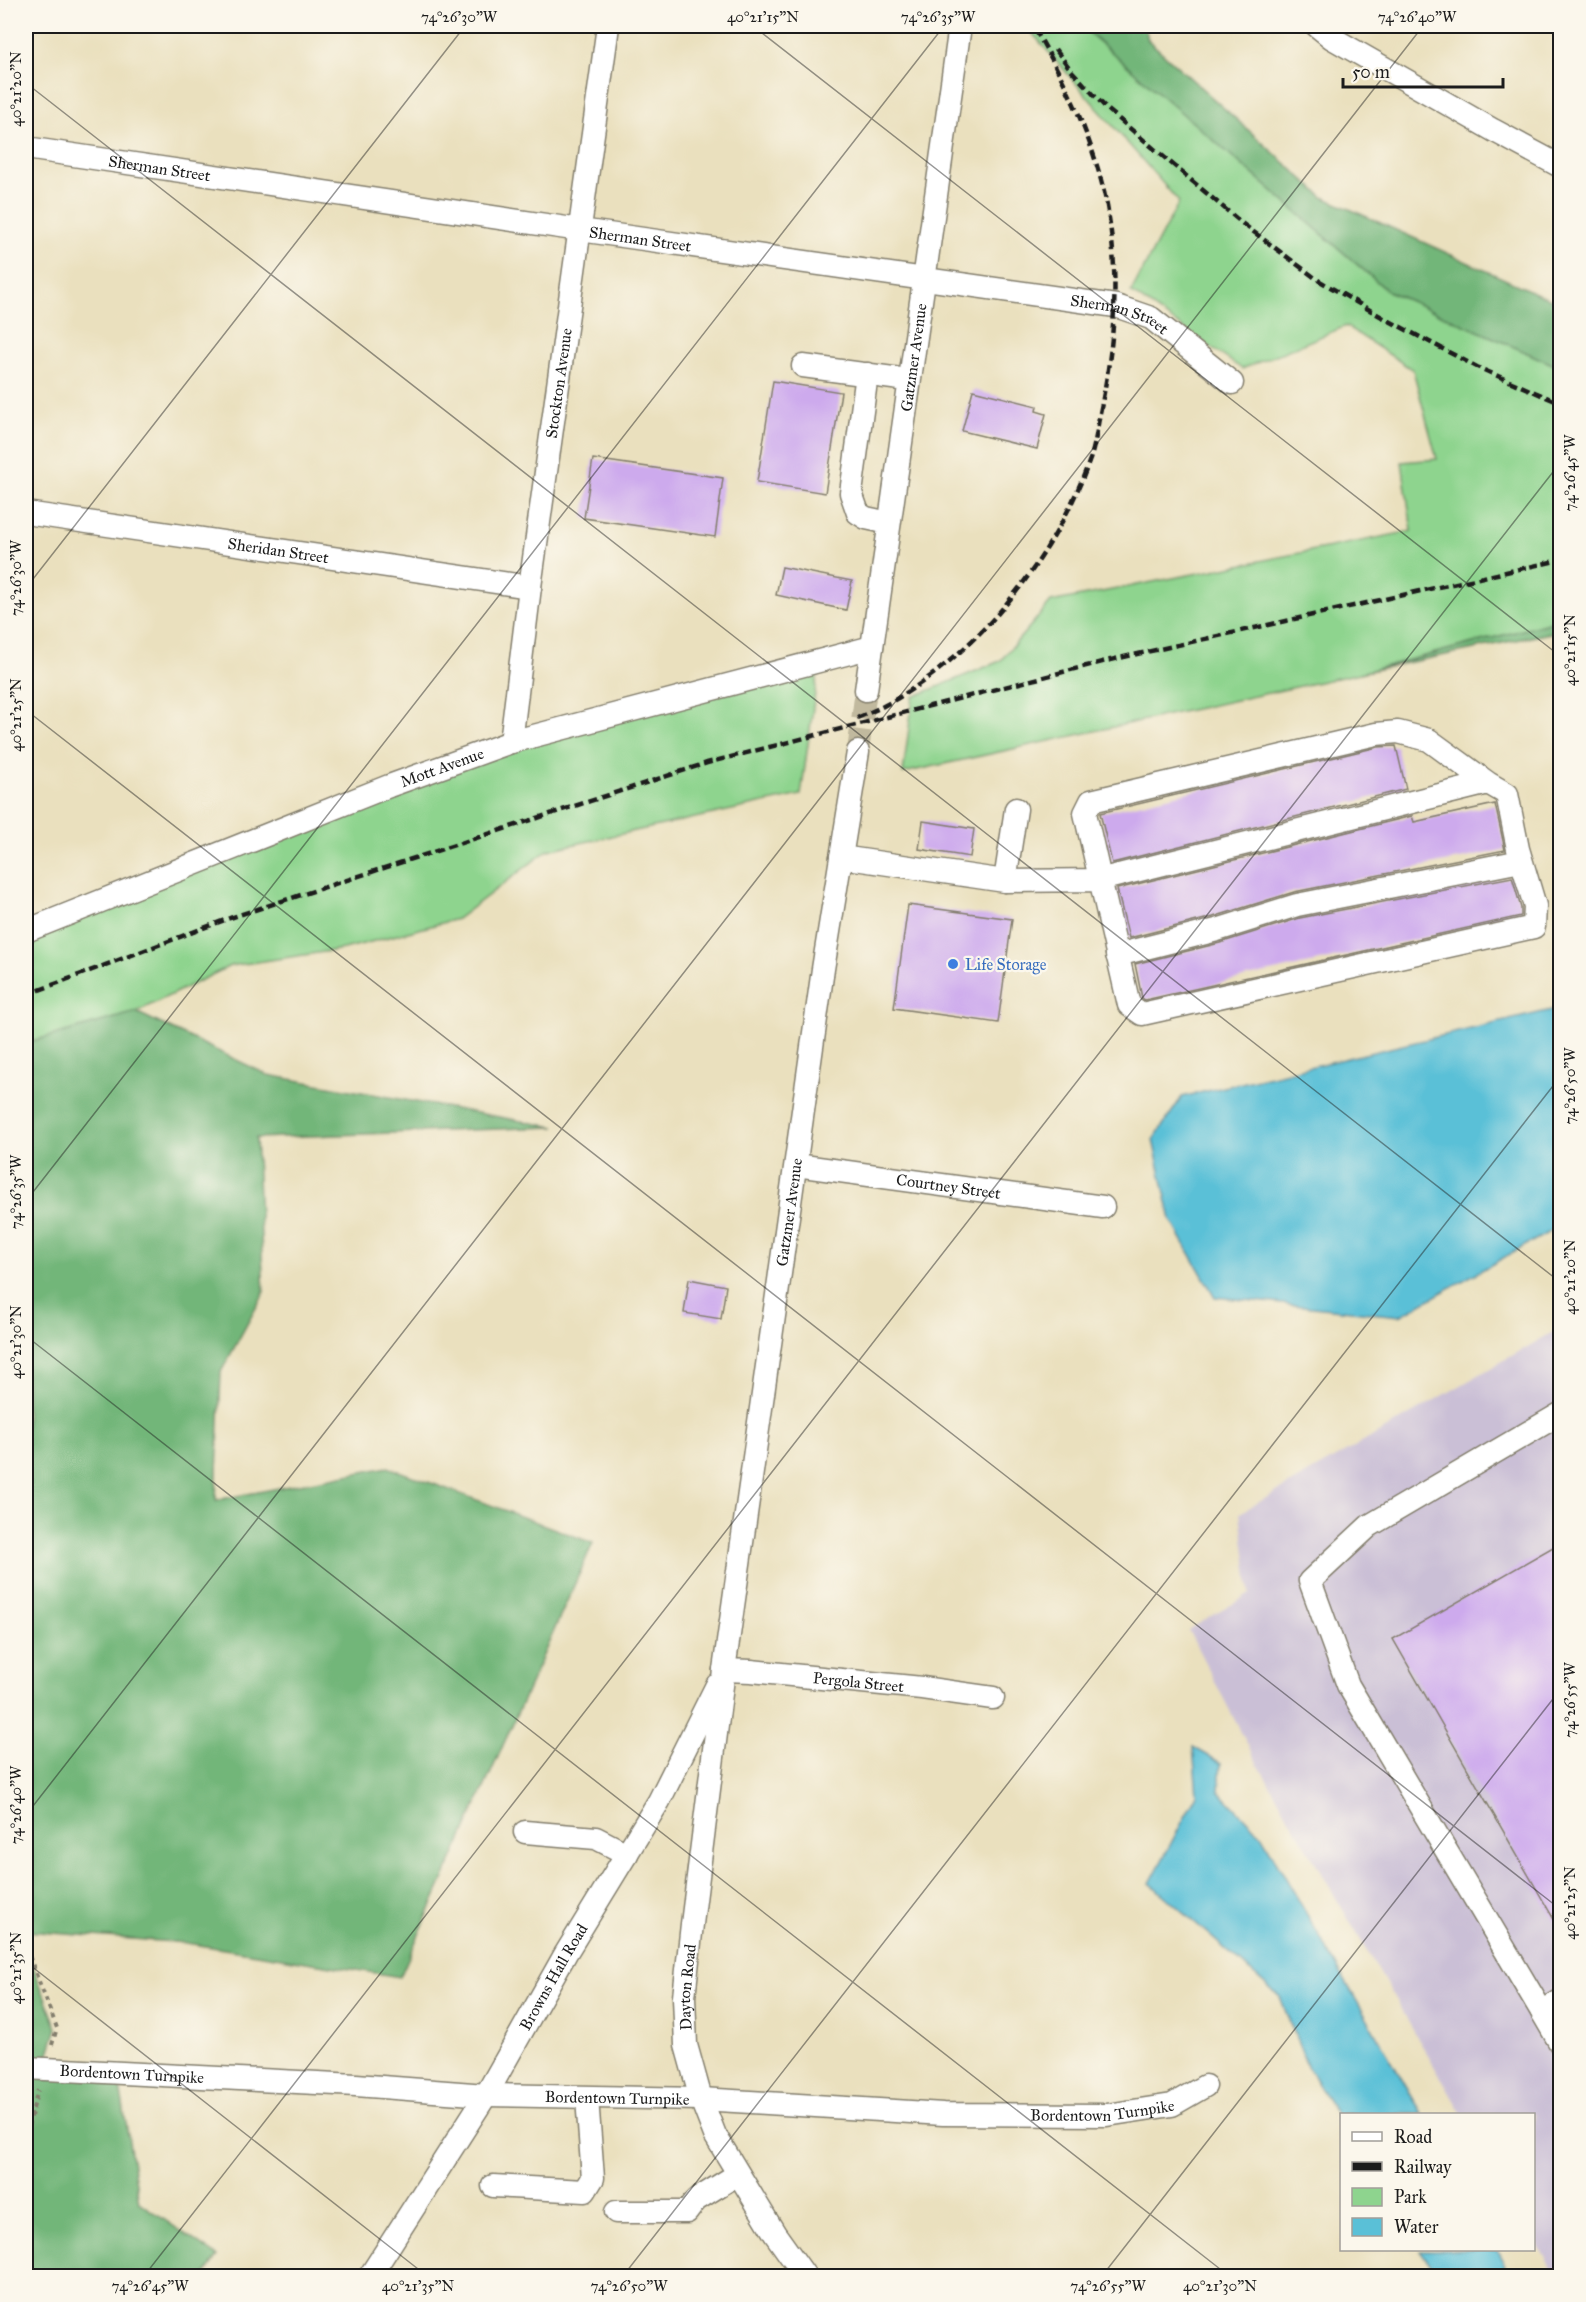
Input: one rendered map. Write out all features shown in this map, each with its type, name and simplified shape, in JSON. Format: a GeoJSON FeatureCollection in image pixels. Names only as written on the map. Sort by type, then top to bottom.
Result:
{"type":"FeatureCollection","features":[{"type":"Feature","properties":{"kind":"street","name":"Stockton Avenue"},"geometry":{"type":"LineString","coordinates":[[511,742],[530,587],[608,26]]}},
{"type":"Feature","properties":{"kind":"street","name":"Gatzmer Avenue"},"geometry":{"type":"LineString","coordinates":[[866,690],[908,380],[960,26]]}},
{"type":"Feature","properties":{"kind":"street"},"geometry":{"type":"LineString","coordinates":[[1317,26],[1332,38],[1560,166]]}},
{"type":"Feature","properties":{"kind":"street","name":"Sherman Street"},"geometry":{"type":"LineString","coordinates":[[26,148],[1116,306],[1150,318],[1232,383]]}},
{"type":"Feature","properties":{"kind":"street"},"geometry":{"type":"LineString","coordinates":[[803,366],[908,380]]}},
{"type":"Feature","properties":{"kind":"street"},"geometry":{"type":"LineString","coordinates":[[867,374],[851,493],[858,513],[866,518],[889,523]]}},
{"type":"Feature","properties":{"kind":"street","name":"Sheridan Street"},"geometry":{"type":"LineString","coordinates":[[26,513],[530,587]]}},
{"type":"Feature","properties":{"kind":"street","name":"Mott Avenue"},"geometry":{"type":"LineString","coordinates":[[26,931],[389,786],[511,742],[872,647]]}},
{"type":"Feature","properties":{"kind":"street"},"geometry":{"type":"LineString","coordinates":[[1398,732],[1429,740],[1488,783],[1507,794],[1521,861],[1535,906],[1534,927],[1142,1014],[1130,1005],[1085,813],[1091,801],[1365,737],[1398,732]]}},
{"type":"Feature","properties":{"kind":"street","name":"Gatzmer Avenue"},"geometry":{"type":"LineString","coordinates":[[724,1670],[858,752]]}},
{"type":"Feature","properties":{"kind":"street"},"geometry":{"type":"LineString","coordinates":[[841,857],[1005,882],[1099,880],[1488,783]]}},
{"type":"Feature","properties":{"kind":"street"},"geometry":{"type":"LineString","coordinates":[[1005,882],[1016,809]]}},
{"type":"Feature","properties":{"kind":"street"},"geometry":{"type":"LineString","coordinates":[[1117,955],[1218,930],[1297,905],[1521,861]]}},
{"type":"Feature","properties":{"kind":"street","name":"Courtney Street"},"geometry":{"type":"LineString","coordinates":[[796,1165],[1103,1207]]}},
{"type":"Feature","properties":{"kind":"street"},"geometry":{"type":"LineString","coordinates":[[1560,1414],[1369,1526],[1310,1581],[1348,1686],[1551,2006],[1560,2043]]}},
{"type":"Feature","properties":{"kind":"street","name":"Pergola Street"},"geometry":{"type":"LineString","coordinates":[[724,1670],[922,1688],[993,1698]]}},
{"type":"Feature","properties":{"kind":"street","name":"Browns Hall Road"},"geometry":{"type":"LineString","coordinates":[[370,2277],[486,2094],[566,1953],[659,1801],[724,1670]]}},
{"type":"Feature","properties":{"kind":"street","name":"Dayton Road"},"geometry":{"type":"LineString","coordinates":[[724,1670],[684,1997],[686,2045],[701,2099],[715,2135],[775,2234],[806,2277]]}},
{"type":"Feature","properties":{"kind":"street"},"geometry":{"type":"LineString","coordinates":[[525,1832],[596,1838],[627,1854]]}},
{"type":"Feature","properties":{"kind":"street","name":"Bordentown Turnpike"},"geometry":{"type":"LineString","coordinates":[[35,2068],[486,2094],[701,2099],[943,2114],[1107,2115],[1172,2105],[1205,2086]]}},
{"type":"Feature","properties":{"kind":"street"},"geometry":{"type":"LineString","coordinates":[[493,2186],[585,2192],[592,2178],[587,2098]]}},
{"type":"Feature","properties":{"kind":"street"},"geometry":{"type":"LineString","coordinates":[[616,2212],[687,2212],[696,2200],[738,2174]]}},
{"type":"Feature","properties":{"kind":"path"},"geometry":{"type":"LineString","coordinates":[[26,1948],[57,2028],[35,2068],[26,2135]]}},
{"type":"Feature","properties":{"kind":"shaded area"},"geometry":{"type":"Polygon","coordinates":[[[1560,1328],[1560,2276],[1556,2276],[1535,2240],[1535,2113],[1461,2113],[1255,1759],[1188,1630],[1250,1594],[1240,1513],[1560,1328]]]}},
{"type":"Feature","properties":{"kind":"green space"},"geometry":{"type":"Polygon","coordinates":[[[1026,26],[1083,26],[1388,291],[1557,366],[1560,376],[1560,620],[1360,673],[903,773],[913,697],[1000,661],[1051,602],[1412,531],[1402,462],[1437,459],[1413,370],[1346,326],[1242,369],[1131,292],[1179,202],[1026,26]]]}},
{"type":"Feature","properties":{"kind":"green space"},"geometry":{"type":"Polygon","coordinates":[[[1089,26],[1145,26],[1148,40],[1323,197],[1560,304],[1560,376],[1557,366],[1388,291],[1087,31],[1089,26]]]}},
{"type":"Feature","properties":{"kind":"green space"},"geometry":{"type":"Polygon","coordinates":[[[1560,620],[1560,631],[1360,673],[1373,670],[1560,620]]]}},
{"type":"Feature","properties":{"kind":"green space"},"geometry":{"type":"Polygon","coordinates":[[[818,671],[801,795],[548,850],[457,919],[344,949],[230,966],[136,1012],[26,1043],[26,926],[517,743],[818,671]]]}},
{"type":"Feature","properties":{"kind":"green space"},"geometry":{"type":"Polygon","coordinates":[[[136,1012],[268,1075],[555,1127],[256,1138],[264,1293],[221,1372],[216,1500],[388,1467],[593,1543],[400,1977],[186,1943],[26,1931],[26,1043],[136,1012]]]}},
{"type":"Feature","properties":{"kind":"green space"},"geometry":{"type":"Polygon","coordinates":[[[26,1948],[57,2028],[44,2069],[118,2074],[139,2202],[218,2257],[204,2276],[26,2276],[26,1948]]]}},
{"type":"Feature","properties":{"kind":"water"},"geometry":{"type":"Polygon","coordinates":[[[1560,1008],[1560,1226],[1400,1316],[1215,1297],[1171,1220],[1153,1140],[1182,1097],[1560,1008]]]}},
{"type":"Feature","properties":{"kind":"water"},"geometry":{"type":"Polygon","coordinates":[[[1193,1747],[1221,1763],[1219,1791],[1261,1835],[1421,2113],[1340,2113],[1340,2120],[1307,2066],[1280,1997],[1150,1883],[1197,1794],[1193,1747]]]}},
{"type":"Feature","properties":{"kind":"water"},"geometry":{"type":"Polygon","coordinates":[[[1421,2251],[1498,2251],[1510,2276],[1439,2276],[1421,2251]]]}},
{"type":"Feature","properties":{"kind":"building"},"geometry":{"type":"Polygon","coordinates":[[[773,381],[841,392],[825,493],[757,482],[773,381]]]}},
{"type":"Feature","properties":{"kind":"building"},"geometry":{"type":"Polygon","coordinates":[[[973,390],[1037,406],[1036,411],[1046,414],[1037,449],[962,431],[973,390]]]}},
{"type":"Feature","properties":{"kind":"building"},"geometry":{"type":"Polygon","coordinates":[[[593,459],[723,478],[715,537],[584,518],[593,459]]]}},
{"type":"Feature","properties":{"kind":"building"},"geometry":{"type":"Polygon","coordinates":[[[782,567],[852,581],[846,610],[776,595],[782,567]]]}},
{"type":"Feature","properties":{"kind":"building"},"geometry":{"type":"Polygon","coordinates":[[[1396,746],[1406,789],[1112,863],[1100,813],[1378,747],[1396,746]]]}},
{"type":"Feature","properties":{"kind":"building"},"geometry":{"type":"Polygon","coordinates":[[[1495,804],[1505,850],[1294,892],[1213,917],[1129,938],[1117,889],[1412,816],[1414,822],[1495,804]]]}},
{"type":"Feature","properties":{"kind":"building"},"geometry":{"type":"Polygon","coordinates":[[[923,821],[974,829],[970,857],[919,849],[923,821]]]}},
{"type":"Feature","properties":{"kind":"building"},"geometry":{"type":"Polygon","coordinates":[[[1512,877],[1521,916],[1145,1000],[1142,998],[1135,964],[1220,943],[1300,918],[1512,877]]]}},
{"type":"Feature","properties":{"kind":"building","name":"Life Storage"},"geometry":{"type":"Polygon","coordinates":[[[908,905],[1012,919],[998,1023],[894,1008],[908,905]]]}},
{"type":"Feature","properties":{"kind":"building"},"geometry":{"type":"Polygon","coordinates":[[[689,1279],[726,1286],[721,1319],[684,1313],[689,1279]]]}},
{"type":"Feature","properties":{"kind":"building"},"geometry":{"type":"Polygon","coordinates":[[[1560,1543],[1560,1930],[1393,1639],[1560,1543]]]}},
{"type":"Feature","properties":{"kind":"tunnel"},"geometry":{"type":"LineString","coordinates":[[858,752],[866,690]]}},
{"type":"Feature","properties":{"kind":"railway"},"geometry":{"type":"LineString","coordinates":[[857,718],[893,701],[930,677],[960,652],[1013,596],[1057,532],[1093,450],[1112,335],[1114,259],[1111,233],[1107,206],[1087,135],[1057,68],[1033,26]]}},
{"type":"Feature","properties":{"kind":"railway"},"geometry":{"type":"LineString","coordinates":[[1055,49],[1106,108],[1243,224],[1318,280],[1477,367],[1560,403]]}},
{"type":"Feature","properties":{"kind":"railway"},"geometry":{"type":"LineString","coordinates":[[26,995],[230,918],[707,763],[1106,661],[1560,560]]}},
{"type":"Feature","properties":{"kind":"place","name":"Life Storage"},"geometry":{"type":"Point","coordinates":[953,964]}}]}
